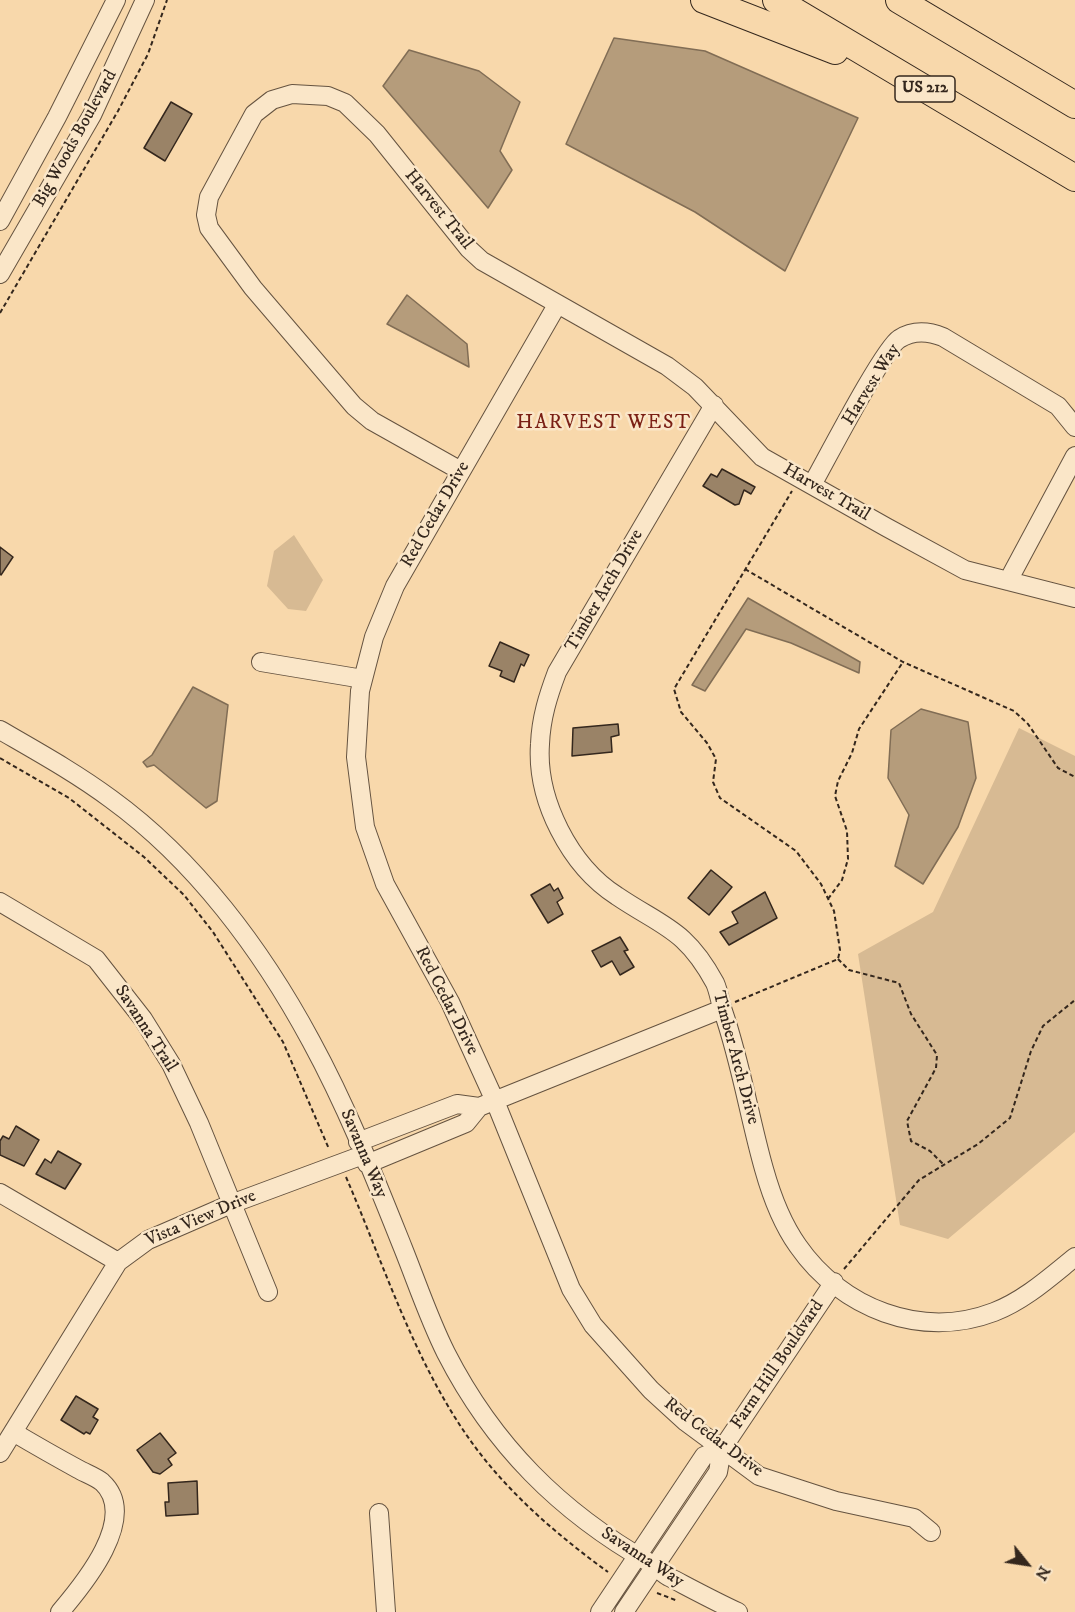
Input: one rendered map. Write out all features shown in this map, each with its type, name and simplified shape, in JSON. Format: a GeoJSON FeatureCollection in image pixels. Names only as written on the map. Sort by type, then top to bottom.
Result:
{"type":"FeatureCollection","features":[{"type":"Feature","properties":{"kind":"highway"},"geometry":{"type":"LineString","coordinates":[[704,0],[758,19],[921,87]]}},
{"type":"Feature","properties":{"kind":"highway","name":"US 212"},"geometry":{"type":"LineString","coordinates":[[776,0],[1075,178]]}},
{"type":"Feature","properties":{"kind":"highway"},"geometry":{"type":"LineString","coordinates":[[899,0],[1075,105]]}},
{"type":"Feature","properties":{"kind":"street","name":"Big Woods Boulevard"},"geometry":{"type":"LineString","coordinates":[[0,221],[57,117],[116,0]]}},
{"type":"Feature","properties":{"kind":"street","name":"Big Woods Boulevard"},"geometry":{"type":"LineString","coordinates":[[0,274],[92,115],[144,0]]}},
{"type":"Feature","properties":{"kind":"street","name":"Harvest Trail"},"geometry":{"type":"LineString","coordinates":[[461,471],[372,421],[354,406],[268,306],[213,235],[206,215],[209,197],[254,114],[279,97],[307,93],[335,98],[354,110],[376,133],[469,249],[482,261],[667,366],[714,405],[762,457],[965,570],[1075,598]]}},
{"type":"Feature","properties":{"kind":"street","name":"Red Cedar Drive"},"geometry":{"type":"LineString","coordinates":[[557,305],[395,586],[374,637],[363,679],[357,757],[365,827],[385,884],[450,1002],[487,1104],[571,1289],[593,1325],[651,1390],[686,1422],[759,1476],[836,1501],[914,1518],[931,1532]]}},
{"type":"Feature","properties":{"kind":"street","name":"Harvest Way"},"geometry":{"type":"LineString","coordinates":[[806,482],[893,344],[918,332],[933,333],[943,337],[1058,406],[1075,427]]}},
{"type":"Feature","properties":{"kind":"street","name":"Timber Arch Drive"},"geometry":{"type":"LineString","coordinates":[[714,405],[557,672],[545,705],[539,746],[544,792],[562,834],[588,872],[617,896],[676,930],[699,957],[717,986],[741,1068],[771,1187],[798,1246],[834,1282],[865,1306],[888,1316],[935,1323],[993,1313],[1025,1296],[1075,1257]]}},
{"type":"Feature","properties":{"kind":"street"},"geometry":{"type":"LineString","coordinates":[[1008,581],[1075,456]]}},
{"type":"Feature","properties":{"kind":"street"},"geometry":{"type":"LineString","coordinates":[[261,662],[363,679]]}},
{"type":"Feature","properties":{"kind":"street","name":"Savanna Way"},"geometry":{"type":"LineString","coordinates":[[0,730],[69,770],[114,801],[157,837],[210,892],[256,952],[311,1040],[363,1154],[445,1351],[487,1422],[537,1480],[616,1545],[654,1565],[667,1576],[699,1594],[738,1612]]}},
{"type":"Feature","properties":{"kind":"street","name":"Savanna Trail"},"geometry":{"type":"LineString","coordinates":[[0,902],[96,959],[129,1000],[171,1064],[199,1123],[268,1292]]}},
{"type":"Feature","properties":{"kind":"street","name":"Vista View Drive"},"geometry":{"type":"LineString","coordinates":[[0,1453],[118,1262],[148,1240],[231,1204],[363,1154],[457,1104],[487,1104],[722,1009]]}},
{"type":"Feature","properties":{"kind":"street"},"geometry":{"type":"LineString","coordinates":[[0,1193],[118,1262]]}},
{"type":"Feature","properties":{"kind":"street","name":"Farm Hill Bouldvard"},"geometry":{"type":"LineString","coordinates":[[624,1612],[718,1472],[722,1449],[834,1282]]}},
{"type":"Feature","properties":{"kind":"street"},"geometry":{"type":"LineString","coordinates":[[13,1432],[102,1482],[115,1509],[113,1528],[107,1544],[82,1585],[60,1612]]}},
{"type":"Feature","properties":{"kind":"street","name":"Farm Hill Bouldvard"},"geometry":{"type":"LineString","coordinates":[[600,1612],[704,1456],[722,1449]]}},
{"type":"Feature","properties":{"kind":"street"},"geometry":{"type":"LineString","coordinates":[[379,1513],[386,1612]]}},
{"type":"Feature","properties":{"kind":"path"},"geometry":{"type":"LineString","coordinates":[[0,314],[118,111],[148,54],[167,0]]}},
{"type":"Feature","properties":{"kind":"path"},"geometry":{"type":"LineString","coordinates":[[806,482],[745,569],[674,689],[681,712],[707,743],[716,759],[713,782],[720,798],[796,851],[821,884],[834,911],[840,950],[838,959]]}},
{"type":"Feature","properties":{"kind":"path"},"geometry":{"type":"LineString","coordinates":[[745,569],[903,662],[1014,711],[1028,724],[1058,768],[1075,777]]}},
{"type":"Feature","properties":{"kind":"path"},"geometry":{"type":"LineString","coordinates":[[828,899],[842,880],[848,860],[847,831],[835,796],[838,781],[852,753],[859,729],[903,662]]}},
{"type":"Feature","properties":{"kind":"path"},"geometry":{"type":"LineString","coordinates":[[0,758],[69,798],[104,824],[144,857],[184,895],[213,932],[283,1042],[329,1149]]}},
{"type":"Feature","properties":{"kind":"path"},"geometry":{"type":"LineString","coordinates":[[722,1009],[838,959]]}},
{"type":"Feature","properties":{"kind":"path"},"geometry":{"type":"LineString","coordinates":[[838,959],[849,970],[899,983],[911,1014],[937,1055],[936,1068],[908,1121],[911,1141],[930,1151],[944,1165]]}},
{"type":"Feature","properties":{"kind":"path"},"geometry":{"type":"LineString","coordinates":[[834,1282],[919,1180],[978,1144],[1010,1118],[1031,1050],[1043,1026],[1075,1000]]}},
{"type":"Feature","properties":{"kind":"shaded area"},"geometry":{"type":"Polygon","coordinates":[[[614,38],[705,51],[858,118],[785,271],[695,212],[566,144],[614,38]]]}},
{"type":"Feature","properties":{"kind":"shaded area"},"geometry":{"type":"Polygon","coordinates":[[[409,50],[479,71],[520,102],[500,151],[512,170],[488,208],[383,86],[409,50]]]}},
{"type":"Feature","properties":{"kind":"shaded area"},"geometry":{"type":"Polygon","coordinates":[[[407,295],[467,344],[469,367],[387,324],[407,295]]]}},
{"type":"Feature","properties":{"kind":"shaded area"},"geometry":{"type":"Polygon","coordinates":[[[294,535],[323,580],[306,611],[288,609],[267,586],[274,551],[294,535]]]}},
{"type":"Feature","properties":{"kind":"shaded area"},"geometry":{"type":"Polygon","coordinates":[[[748,598],[860,662],[859,673],[791,643],[746,629],[705,691],[692,685],[748,598]]]}},
{"type":"Feature","properties":{"kind":"shaded area"},"geometry":{"type":"Polygon","coordinates":[[[193,687],[228,705],[217,801],[206,808],[154,765],[147,767],[143,762],[152,755],[193,687]]]}},
{"type":"Feature","properties":{"kind":"shaded area"},"geometry":{"type":"Polygon","coordinates":[[[921,709],[968,722],[976,778],[958,827],[923,884],[895,866],[909,815],[888,778],[891,730],[921,709]]]}},
{"type":"Feature","properties":{"kind":"shaded area"},"geometry":{"type":"Polygon","coordinates":[[[1019,728],[1075,756],[1075,1132],[948,1239],[900,1225],[858,954],[933,912],[1019,728]]]}},
{"type":"Feature","properties":{"kind":"building"},"geometry":{"type":"Polygon","coordinates":[[[171,102],[192,114],[165,161],[144,148],[171,102]]]}},
{"type":"Feature","properties":{"kind":"building"},"geometry":{"type":"Polygon","coordinates":[[[722,469],[755,487],[751,494],[744,490],[739,504],[735,505],[703,486],[711,474],[717,477],[722,469]]]}},
{"type":"Feature","properties":{"kind":"building"},"geometry":{"type":"Polygon","coordinates":[[[0,547],[13,557],[1,575],[0,574],[0,547]]]}},
{"type":"Feature","properties":{"kind":"building"},"geometry":{"type":"Polygon","coordinates":[[[500,642],[529,655],[524,666],[521,664],[514,682],[500,676],[502,671],[489,666],[500,642]]]}},
{"type":"Feature","properties":{"kind":"building"},"geometry":{"type":"Polygon","coordinates":[[[618,724],[619,735],[611,737],[612,752],[572,756],[573,728],[618,724]]]}},
{"type":"Feature","properties":{"kind":"building"},"geometry":{"type":"Polygon","coordinates":[[[711,870],[732,887],[709,915],[688,898],[711,870]]]}},
{"type":"Feature","properties":{"kind":"building"},"geometry":{"type":"Polygon","coordinates":[[[550,884],[554,891],[558,888],[563,898],[557,902],[563,914],[548,923],[531,895],[550,884]]]}},
{"type":"Feature","properties":{"kind":"building"},"geometry":{"type":"Polygon","coordinates":[[[765,892],[777,918],[729,945],[720,932],[738,923],[732,912],[765,892]]]}},
{"type":"Feature","properties":{"kind":"building"},"geometry":{"type":"Polygon","coordinates":[[[620,937],[628,950],[624,951],[634,967],[620,975],[612,961],[601,967],[592,951],[620,937]]]}},
{"type":"Feature","properties":{"kind":"building"},"geometry":{"type":"Polygon","coordinates":[[[16,1126],[39,1140],[24,1166],[0,1155],[0,1141],[3,1136],[9,1139],[16,1126]]]}},
{"type":"Feature","properties":{"kind":"building"},"geometry":{"type":"Polygon","coordinates":[[[58,1151],[81,1164],[65,1189],[36,1174],[45,1159],[51,1163],[58,1151]]]}},
{"type":"Feature","properties":{"kind":"building"},"geometry":{"type":"Polygon","coordinates":[[[76,1396],[98,1409],[93,1417],[98,1420],[90,1434],[86,1432],[84,1434],[61,1420],[76,1396]]]}},
{"type":"Feature","properties":{"kind":"building"},"geometry":{"type":"Polygon","coordinates":[[[160,1433],[176,1453],[168,1459],[172,1465],[160,1474],[153,1472],[137,1450],[160,1433]]]}},
{"type":"Feature","properties":{"kind":"building"},"geometry":{"type":"Polygon","coordinates":[[[197,1481],[198,1514],[166,1516],[165,1502],[169,1502],[168,1483],[197,1481]]]}},
{"type":"Feature","properties":{"kind":"district","name":"HARVEST WEST"},"geometry":{"type":"Point","coordinates":[604,424]}}]}
